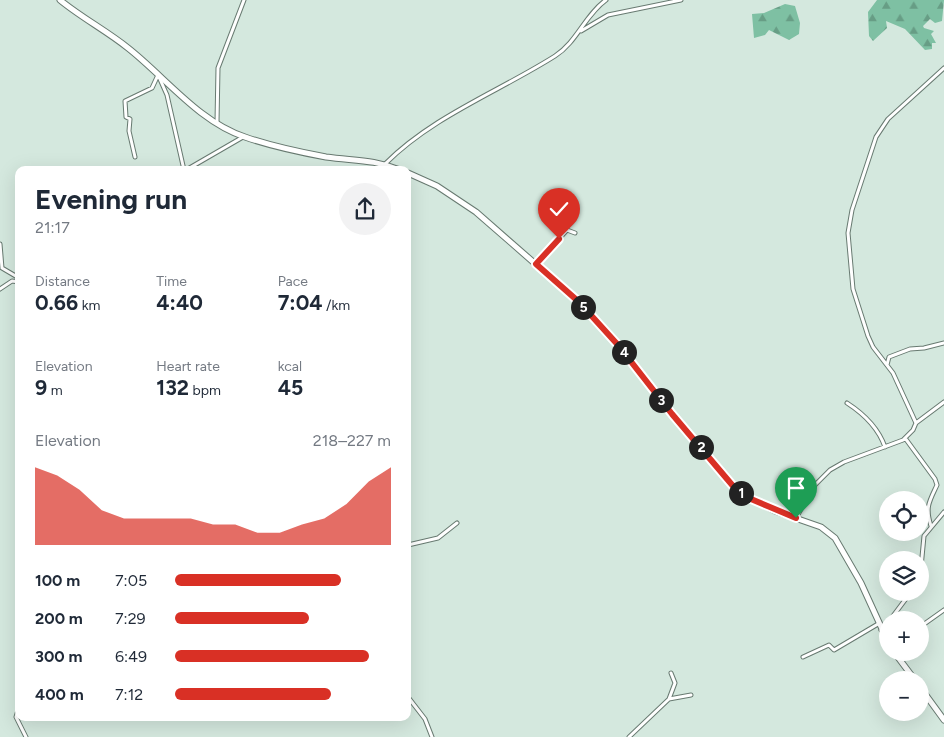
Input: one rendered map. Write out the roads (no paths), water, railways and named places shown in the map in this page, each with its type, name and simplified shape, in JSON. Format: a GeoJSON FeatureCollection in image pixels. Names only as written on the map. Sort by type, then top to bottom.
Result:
{"type":"FeatureCollection","features":[{"type":"Feature","properties":{"kind":"street"},"geometry":{"type":"LineString","coordinates":[[60,0],[128,48],[184,100],[244,137],[310,154],[390,166]]}},
{"type":"Feature","properties":{"kind":"street"},"geometry":{"type":"LineString","coordinates":[[217,122],[218,68],[244,0]]}},
{"type":"Feature","properties":{"kind":"street"},"geometry":{"type":"LineString","coordinates":[[385,164],[399,150],[447,116],[483,98],[556,55],[579,32],[595,9],[606,0]]}},
{"type":"Feature","properties":{"kind":"street"},"geometry":{"type":"LineString","coordinates":[[579,32],[608,15],[681,0]]}},
{"type":"Feature","properties":{"kind":"street"},"geometry":{"type":"LineString","coordinates":[[916,423],[906,399],[887,365],[871,342],[853,289],[848,233],[852,210],[871,150],[881,129],[908,99],[944,68]]}},
{"type":"Feature","properties":{"kind":"street"},"geometry":{"type":"LineString","coordinates":[[135,157],[129,131],[130,119],[126,117],[125,101],[152,88],[158,74]]}},
{"type":"Feature","properties":{"kind":"street"},"geometry":{"type":"LineString","coordinates":[[158,74],[168,95],[184,166]]}},
{"type":"Feature","properties":{"kind":"street"},"geometry":{"type":"LineString","coordinates":[[192,166],[244,137]]}},
{"type":"Feature","properties":{"kind":"street"},"geometry":{"type":"LineString","coordinates":[[411,174],[437,186],[476,212],[579,302],[618,345],[672,414],[733,486],[751,499],[821,527],[839,543],[861,583],[878,624],[834,650],[829,645],[803,657]]}},
{"type":"Feature","properties":{"kind":"street"},"geometry":{"type":"LineString","coordinates":[[536,264],[567,230],[575,233]]}},
{"type":"Feature","properties":{"kind":"street"},"geometry":{"type":"LineString","coordinates":[[0,244],[1,267],[15,277]]}},
{"type":"Feature","properties":{"kind":"street"},"geometry":{"type":"LineString","coordinates":[[0,289],[15,281]]}},
{"type":"Feature","properties":{"kind":"street"},"geometry":{"type":"LineString","coordinates":[[887,365],[889,357],[903,350],[944,343]]}},
{"type":"Feature","properties":{"kind":"street"},"geometry":{"type":"LineString","coordinates":[[796,518],[815,485],[830,470],[844,462],[885,448],[904,438],[913,430],[916,423],[944,402]]}},
{"type":"Feature","properties":{"kind":"street"},"geometry":{"type":"LineString","coordinates":[[847,403],[861,412],[874,426],[885,448]]}},
{"type":"Feature","properties":{"kind":"street"},"geometry":{"type":"LineString","coordinates":[[904,438],[935,479],[937,485],[930,496],[927,514],[931,526]]}},
{"type":"Feature","properties":{"kind":"street"},"geometry":{"type":"LineString","coordinates":[[922,551],[923,541],[931,526],[944,512]]}},
{"type":"Feature","properties":{"kind":"street"},"geometry":{"type":"LineString","coordinates":[[411,544],[438,538],[458,523]]}},
{"type":"Feature","properties":{"kind":"street"},"geometry":{"type":"LineString","coordinates":[[897,611],[904,601]]}},
{"type":"Feature","properties":{"kind":"street"},"geometry":{"type":"LineString","coordinates":[[929,621],[944,610]]}},
{"type":"Feature","properties":{"kind":"street"},"geometry":{"type":"LineString","coordinates":[[629,737],[668,698],[675,683],[671,673]]}},
{"type":"Feature","properties":{"kind":"street"},"geometry":{"type":"LineString","coordinates":[[668,698],[691,694]]}},
{"type":"Feature","properties":{"kind":"street"},"geometry":{"type":"LineString","coordinates":[[929,699],[944,720]]}},
{"type":"Feature","properties":{"kind":"street"},"geometry":{"type":"LineString","coordinates":[[411,701],[425,718],[432,737]]}},
{"type":"Feature","properties":{"kind":"street"},"geometry":{"type":"LineString","coordinates":[[18,721],[26,737]]}}]}
